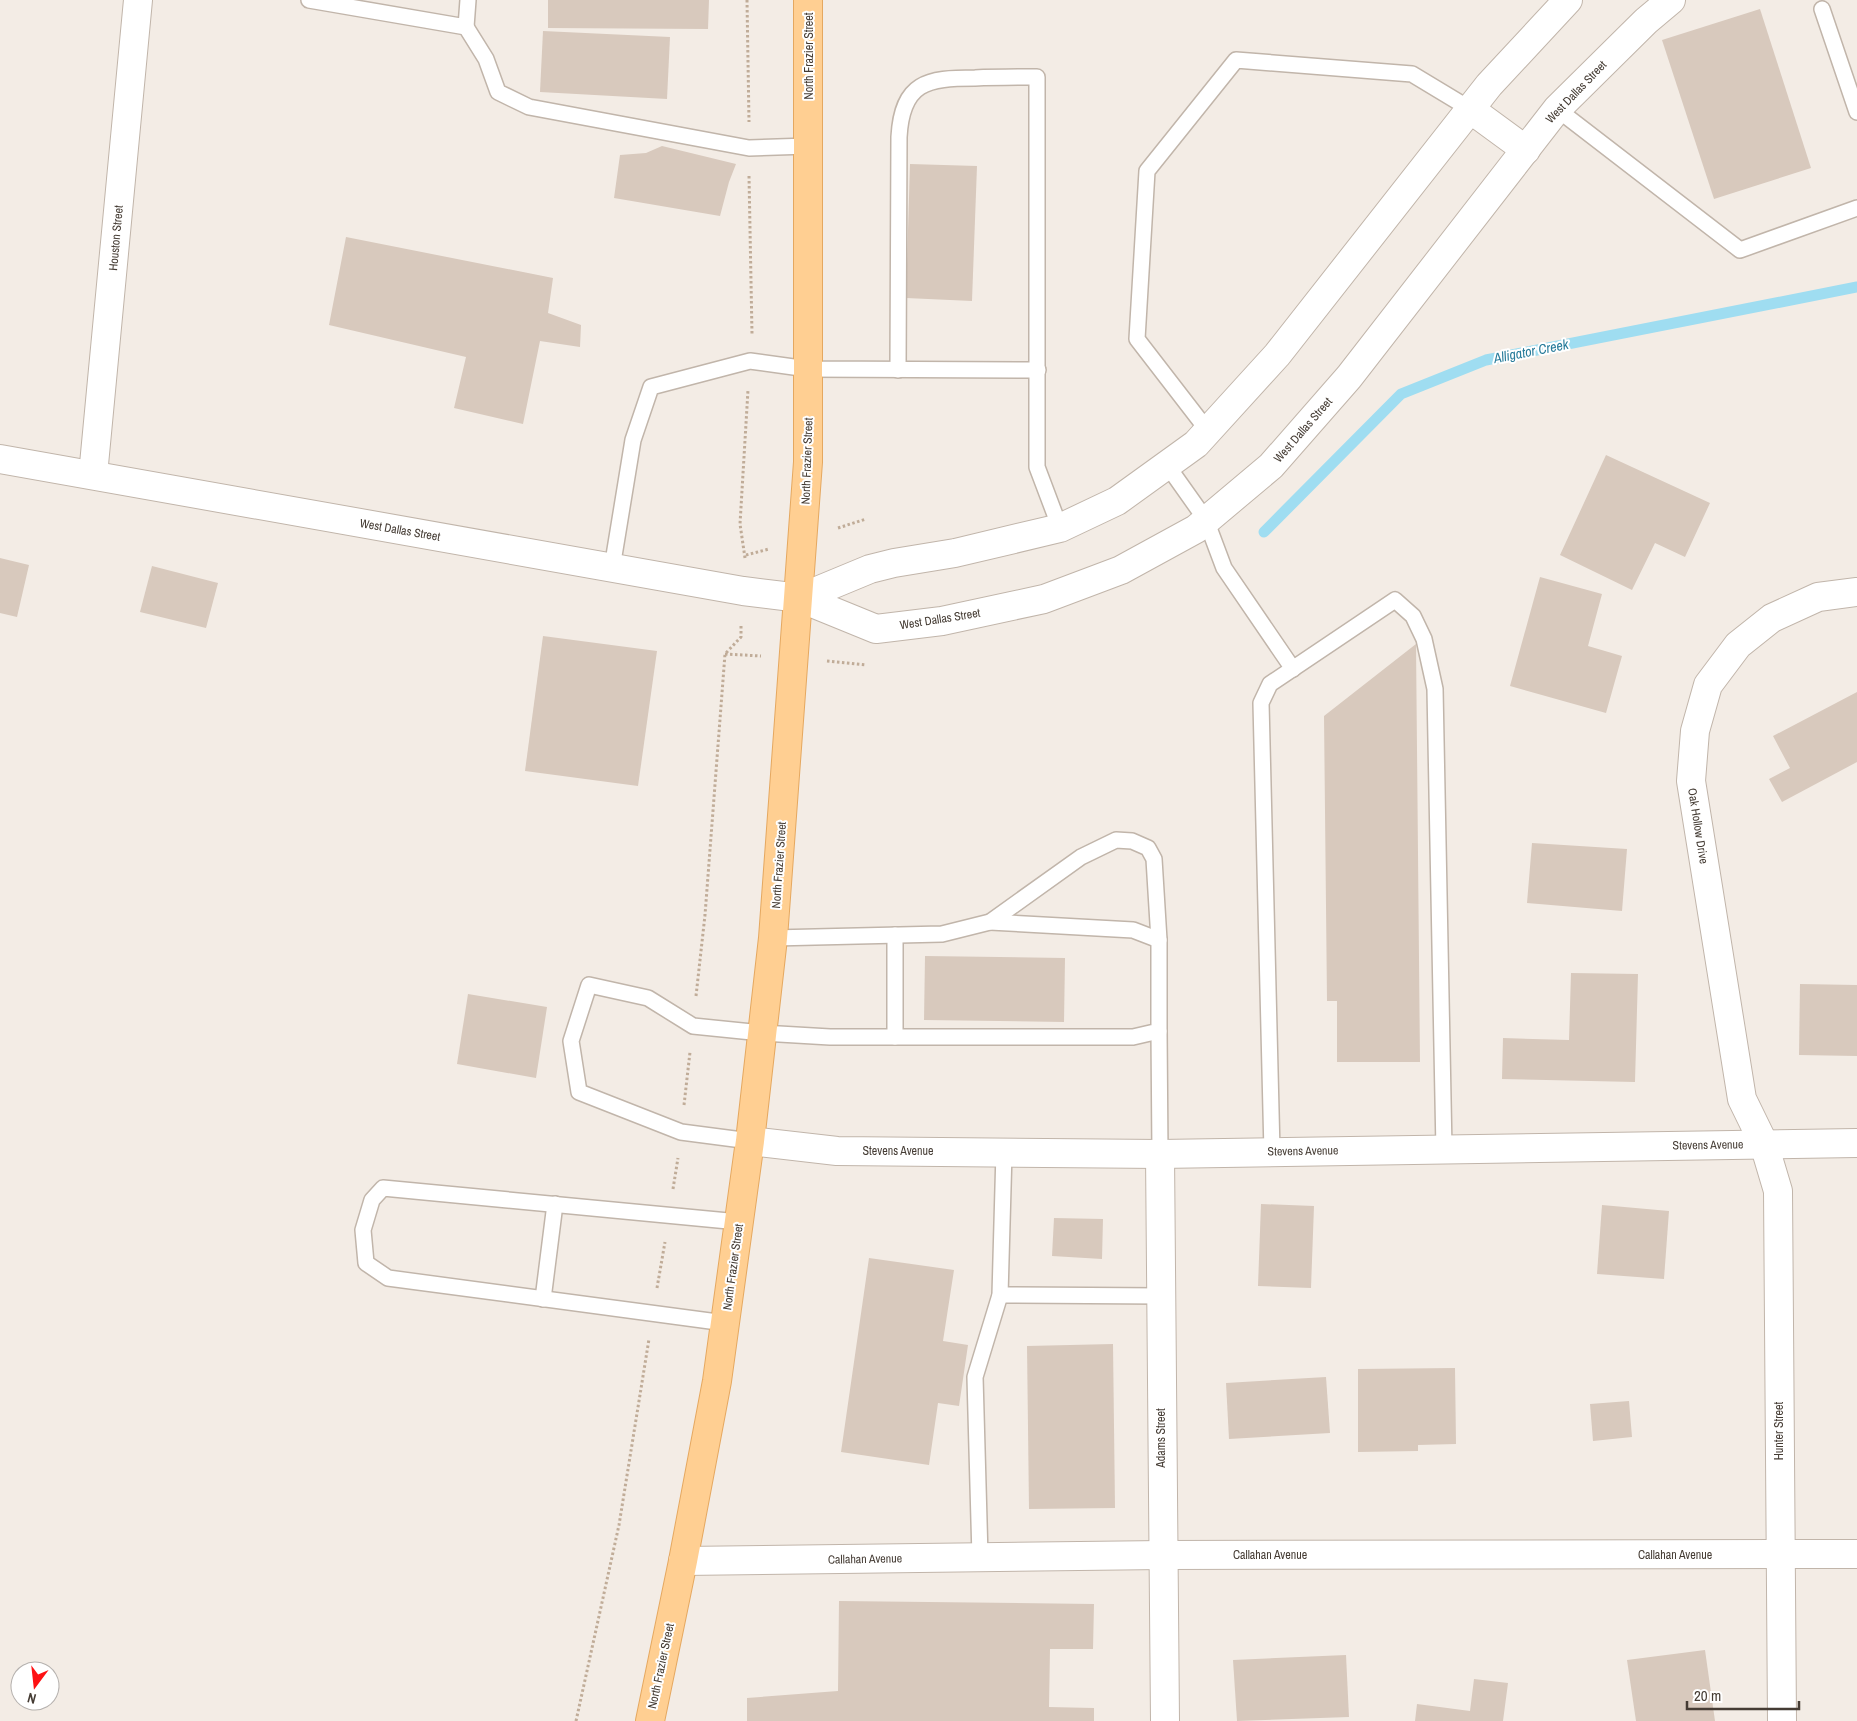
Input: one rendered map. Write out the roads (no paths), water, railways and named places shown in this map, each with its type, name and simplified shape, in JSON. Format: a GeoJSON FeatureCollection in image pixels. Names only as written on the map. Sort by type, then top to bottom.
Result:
{"type":"FeatureCollection","features":[{"type":"Feature","properties":{"kind":"main road","name":"North Frazier Street"},"geometry":{"type":"LineString","coordinates":[[650,1721],[683,1561],[717,1380],[750,1141],[773,938],[800,598],[808,462],[808,0]]}},
{"type":"Feature","properties":{"kind":"street","name":"Houston Street"},"geometry":{"type":"LineString","coordinates":[[93,475],[138,0]]}},
{"type":"Feature","properties":{"kind":"street","name":"West Dallas Street"},"geometry":{"type":"LineString","coordinates":[[0,459],[743,592],[800,598],[876,629],[942,621],[1044,599],[1121,570],[1196,529],[1270,466],[1349,377],[1557,110],[1646,21],[1670,0]]}},
{"type":"Feature","properties":{"kind":"street","name":"West Dallas Street"},"geometry":{"type":"LineString","coordinates":[[800,598],[870,569],[954,553],[1060,528],[1117,501],[1196,444],[1277,355],[1489,85],[1564,1]]}},
{"type":"Feature","properties":{"kind":"street"},"geometry":{"type":"LineString","coordinates":[[1470,109],[1526,150]]}},
{"type":"Feature","properties":{"kind":"street","name":"Oak Hollow Drive"},"geometry":{"type":"LineString","coordinates":[[1764,1144],[1742,1099],[1691,781],[1694,731],[1708,685],[1738,645],[1772,618],[1818,597],[1857,592]]}},
{"type":"Feature","properties":{"kind":"street","name":"Stevens Avenue"},"geometry":{"type":"LineString","coordinates":[[750,1141],[837,1151],[1160,1154],[1857,1143]]}},
{"type":"Feature","properties":{"kind":"street","name":"Hunter Street"},"geometry":{"type":"LineString","coordinates":[[1764,1144],[1778,1191],[1782,1721]]}},
{"type":"Feature","properties":{"kind":"street","name":"Adams Street"},"geometry":{"type":"LineString","coordinates":[[1160,1154],[1162,1555],[1165,1721]]}},
{"type":"Feature","properties":{"kind":"street","name":"Callahan Avenue"},"geometry":{"type":"LineString","coordinates":[[683,1561],[1162,1555],[1857,1554]]}},
{"type":"Feature","properties":{"kind":"lane"},"geometry":{"type":"LineString","coordinates":[[309,0],[466,27]]}},
{"type":"Feature","properties":{"kind":"lane"},"geometry":{"type":"LineString","coordinates":[[468,0],[466,27],[486,60],[498,92],[529,107],[749,148],[808,146]]}},
{"type":"Feature","properties":{"kind":"lane"},"geometry":{"type":"LineString","coordinates":[[1822,8],[1857,112]]}},
{"type":"Feature","properties":{"kind":"lane"},"geometry":{"type":"LineString","coordinates":[[1208,431],[1137,339],[1147,171],[1236,60],[1412,74],[1470,109]]}},
{"type":"Feature","properties":{"kind":"lane"},"geometry":{"type":"LineString","coordinates":[[898,370],[899,137],[900,118],[907,102],[918,88],[928,82],[948,78],[1037,77],[1037,468],[1060,528]]}},
{"type":"Feature","properties":{"kind":"lane"},"geometry":{"type":"LineString","coordinates":[[1557,110],[1740,250],[1857,208]]}},
{"type":"Feature","properties":{"kind":"lane"},"geometry":{"type":"LineString","coordinates":[[612,568],[633,440],[651,386],[750,361],[808,369],[1038,370]]}},
{"type":"Feature","properties":{"kind":"lane"},"geometry":{"type":"LineString","coordinates":[[1167,465],[1206,520],[1224,568],[1293,669]]}},
{"type":"Feature","properties":{"kind":"lane"},"geometry":{"type":"LineString","coordinates":[[1272,1152],[1261,703],[1270,684],[1395,600],[1413,616],[1424,639],[1436,689],[1444,1150]]}},
{"type":"Feature","properties":{"kind":"lane"},"geometry":{"type":"LineString","coordinates":[[990,922],[1081,857],[1116,840],[1132,841],[1148,848],[1154,859],[1158,940],[1160,1154]]}},
{"type":"Feature","properties":{"kind":"lane"},"geometry":{"type":"LineString","coordinates":[[773,938],[942,934],[990,922],[1133,930],[1158,940]]}},
{"type":"Feature","properties":{"kind":"lane"},"geometry":{"type":"LineString","coordinates":[[895,935],[895,1037]]}},
{"type":"Feature","properties":{"kind":"lane"},"geometry":{"type":"LineString","coordinates":[[750,1141],[681,1132],[579,1092],[571,1040],[588,985],[648,998],[693,1026],[762,1033],[830,1037],[1133,1037],[1159,1031]]}},
{"type":"Feature","properties":{"kind":"lane"},"geometry":{"type":"LineString","coordinates":[[980,1557],[975,1378],[1000,1295],[1004,1152]]}},
{"type":"Feature","properties":{"kind":"lane"},"geometry":{"type":"LineString","coordinates":[[725,1323],[388,1278],[366,1263],[363,1230],[372,1200],[383,1188],[739,1222]]}},
{"type":"Feature","properties":{"kind":"lane"},"geometry":{"type":"LineString","coordinates":[[543,1299],[555,1204]]}},
{"type":"Feature","properties":{"kind":"lane"},"geometry":{"type":"LineString","coordinates":[[1000,1295],[1160,1296]]}},
{"type":"Feature","properties":{"kind":"waterway","name":"Alligator Creek"},"geometry":{"type":"LineString","coordinates":[[1264,532],[1401,394],[1486,360],[1857,287]]}}]}
